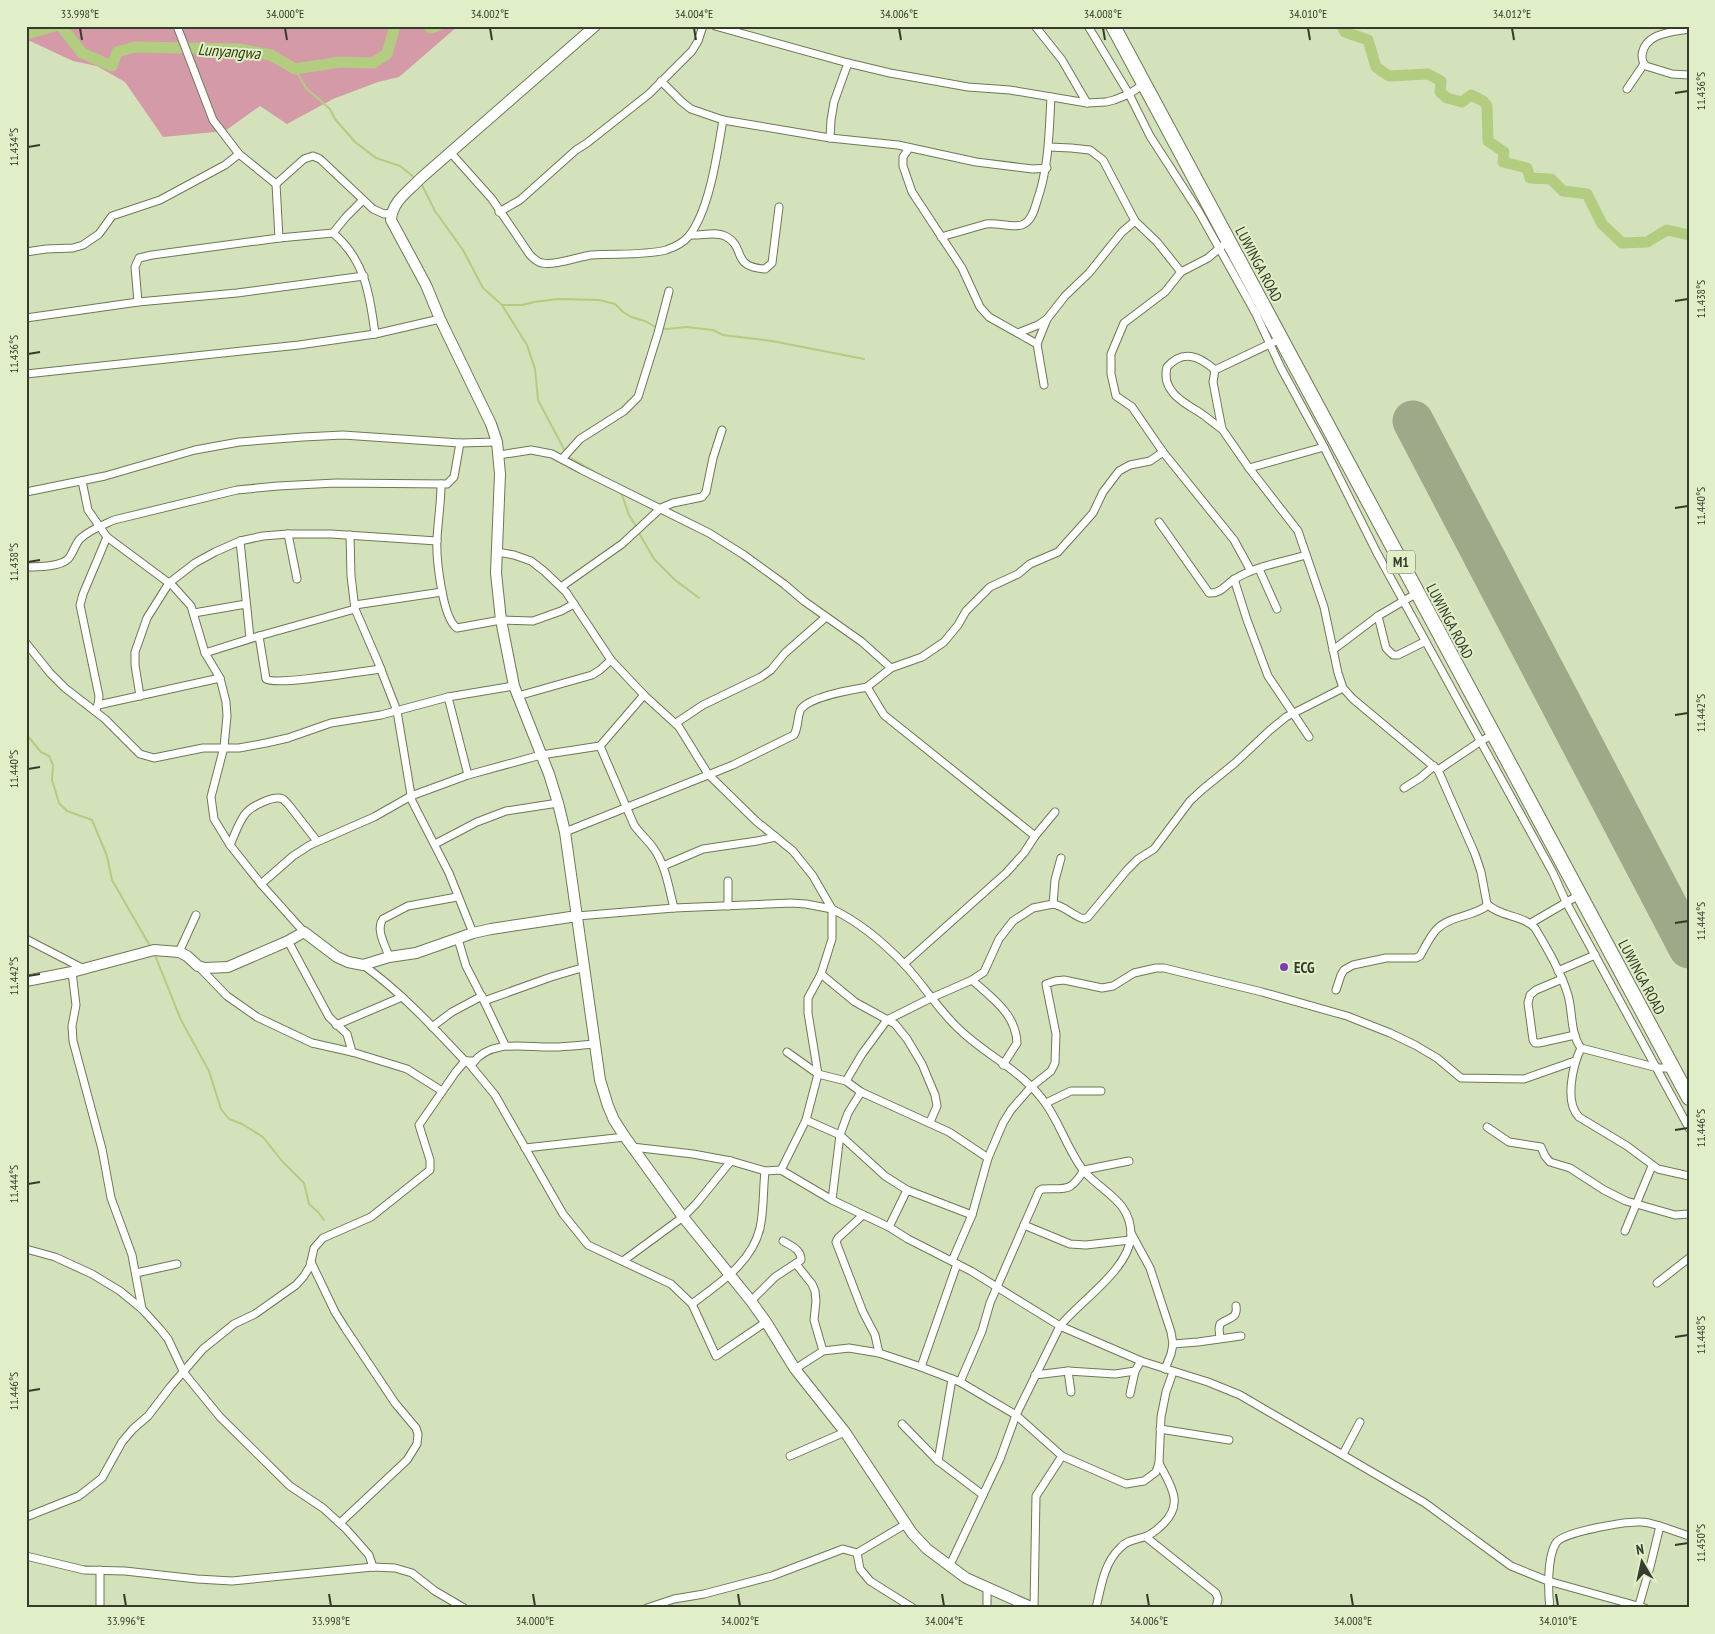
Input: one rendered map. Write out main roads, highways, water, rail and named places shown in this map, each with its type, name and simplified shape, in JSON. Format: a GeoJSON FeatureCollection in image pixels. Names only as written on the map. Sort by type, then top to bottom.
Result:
{"type":"FeatureCollection","features":[{"type":"Feature","properties":{"kind":"highway","name":"LUWINGA ROAD"},"geometry":{"type":"LineString","coordinates":[[1113,26],[1224,245],[1275,340],[1494,734],[1535,825],[1559,870],[1579,895],[1590,928],[1622,975],[1689,1098]]}},
{"type":"Feature","properties":{"kind":"waterway","name":"Lunyangwa"},"geometry":{"type":"LineString","coordinates":[[26,30],[30,33],[55,26]]}},
{"type":"Feature","properties":{"kind":"waterway","name":"Lunyangwa"},"geometry":{"type":"LineString","coordinates":[[61,26],[82,53],[112,66],[117,52],[135,47],[239,49],[271,55],[295,69],[340,62],[373,63],[387,54],[395,26]]}},
{"type":"Feature","properties":{"kind":"waterway","name":"Lunyangwa"},"geometry":{"type":"LineString","coordinates":[[429,26],[431,28],[437,26]]}},
{"type":"Feature","properties":{"kind":"waterway","name":"Lunyangwa"},"geometry":{"type":"LineString","coordinates":[[1342,26],[1345,32],[1368,40],[1376,67],[1389,76],[1428,74],[1441,81],[1440,92],[1447,98],[1462,102],[1471,95],[1483,101],[1487,106],[1488,141],[1504,152],[1503,162],[1527,168],[1530,178],[1551,179],[1563,191],[1587,194],[1602,224],[1622,243],[1647,242],[1667,230],[1689,235]]}},
{"type":"Feature","properties":{"kind":"waterway"},"geometry":{"type":"LineString","coordinates":[[295,69],[306,88],[330,109],[335,119],[355,142],[376,158],[400,166],[415,178]]}},
{"type":"Feature","properties":{"kind":"waterway"},"geometry":{"type":"LineString","coordinates":[[421,183],[435,211],[463,250],[483,288],[502,305],[522,305],[558,299],[599,300],[615,304],[631,317],[645,321],[657,328],[686,327],[713,330],[723,335],[772,341],[864,359]]}},
{"type":"Feature","properties":{"kind":"waterway"},"geometry":{"type":"LineString","coordinates":[[502,305],[527,345],[535,369],[538,400],[566,453]]}},
{"type":"Feature","properties":{"kind":"waterway"},"geometry":{"type":"LineString","coordinates":[[569,457],[618,485]]}},
{"type":"Feature","properties":{"kind":"waterway"},"geometry":{"type":"LineString","coordinates":[[621,492],[629,515],[637,528]]}},
{"type":"Feature","properties":{"kind":"waterway"},"geometry":{"type":"LineString","coordinates":[[639,533],[654,559],[675,580],[699,598]]}},
{"type":"Feature","properties":{"kind":"waterway"},"geometry":{"type":"LineString","coordinates":[[26,734],[41,752],[49,756],[53,765],[52,780],[59,803],[67,811],[92,820],[107,856],[112,880],[150,946]]}},
{"type":"Feature","properties":{"kind":"waterway"},"geometry":{"type":"LineString","coordinates":[[155,955],[181,1020],[209,1071],[221,1109],[229,1119],[242,1124],[263,1137],[282,1161],[304,1183],[309,1204],[324,1220]]}},
{"type":"Feature","properties":{"kind":"place","name":"ECG"},"geometry":{"type":"Point","coordinates":[1284,967]}}]}
